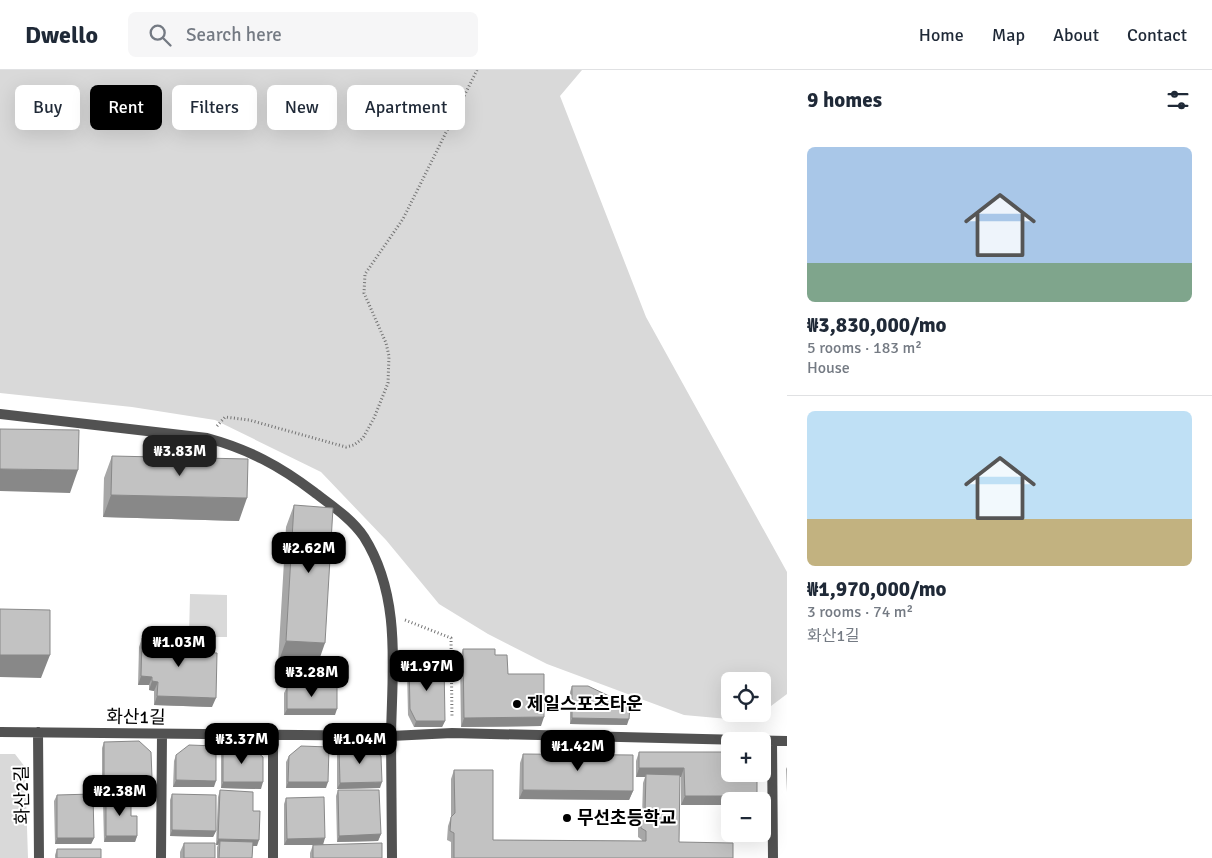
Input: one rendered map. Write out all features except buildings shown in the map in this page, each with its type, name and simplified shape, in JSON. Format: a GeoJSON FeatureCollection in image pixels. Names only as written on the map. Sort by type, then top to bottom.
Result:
{"type":"FeatureCollection","features":[{"type":"Feature","properties":{"kind":"street"},"geometry":{"type":"LineString","coordinates":[[0,414],[207,438],[236,445],[286,470],[342,514],[362,535],[370,548],[387,592],[391,614],[393,668],[391,736],[392,858]]}},
{"type":"Feature","properties":{"kind":"street","name":"화산1길"},"geometry":{"type":"LineString","coordinates":[[0,732],[391,736],[452,733],[787,741]]}},
{"type":"Feature","properties":{"kind":"street","name":"화산2길"},"geometry":{"type":"LineString","coordinates":[[38,732],[39,858]]}},
{"type":"Feature","properties":{"kind":"street"},"geometry":{"type":"LineString","coordinates":[[161,858],[162,734]]}},
{"type":"Feature","properties":{"kind":"street"},"geometry":{"type":"LineString","coordinates":[[273,735],[273,858]]}},
{"type":"Feature","properties":{"kind":"street"},"geometry":{"type":"LineString","coordinates":[[772,741],[773,858]]}},
{"type":"Feature","properties":{"kind":"path"},"geometry":{"type":"LineString","coordinates":[[207,438],[225,417],[249,420],[338,446],[354,445],[363,438],[384,396],[390,369],[386,343],[364,293],[365,274],[404,219],[477,70]]}},
{"type":"Feature","properties":{"kind":"path"},"geometry":{"type":"LineString","coordinates":[[391,614],[451,638],[452,733]]}},
{"type":"Feature","properties":{"kind":"shaded area"},"geometry":{"type":"Polygon","coordinates":[[[0,70],[582,70],[560,96],[646,317],[787,572],[787,694],[771,706],[771,672],[721,672],[721,718],[684,715],[547,664],[488,634],[439,604],[386,540],[321,472],[215,420],[132,407],[0,393],[0,70]]]}},
{"type":"Feature","properties":{"kind":"shaded area"},"geometry":{"type":"Polygon","coordinates":[[[190,594],[227,595],[227,637],[189,637],[190,594]]]}},
{"type":"Feature","properties":{"kind":"shaded area"},"geometry":{"type":"Polygon","coordinates":[[[0,754],[15,754],[25,767],[28,858],[0,858],[0,754]]]}},
{"type":"Feature","properties":{"kind":"place","name":"제일스포츠타운"},"geometry":{"type":"Point","coordinates":[517,704]}},
{"type":"Feature","properties":{"kind":"place","name":"무선초등학교"},"geometry":{"type":"Point","coordinates":[567,818]}}]}
